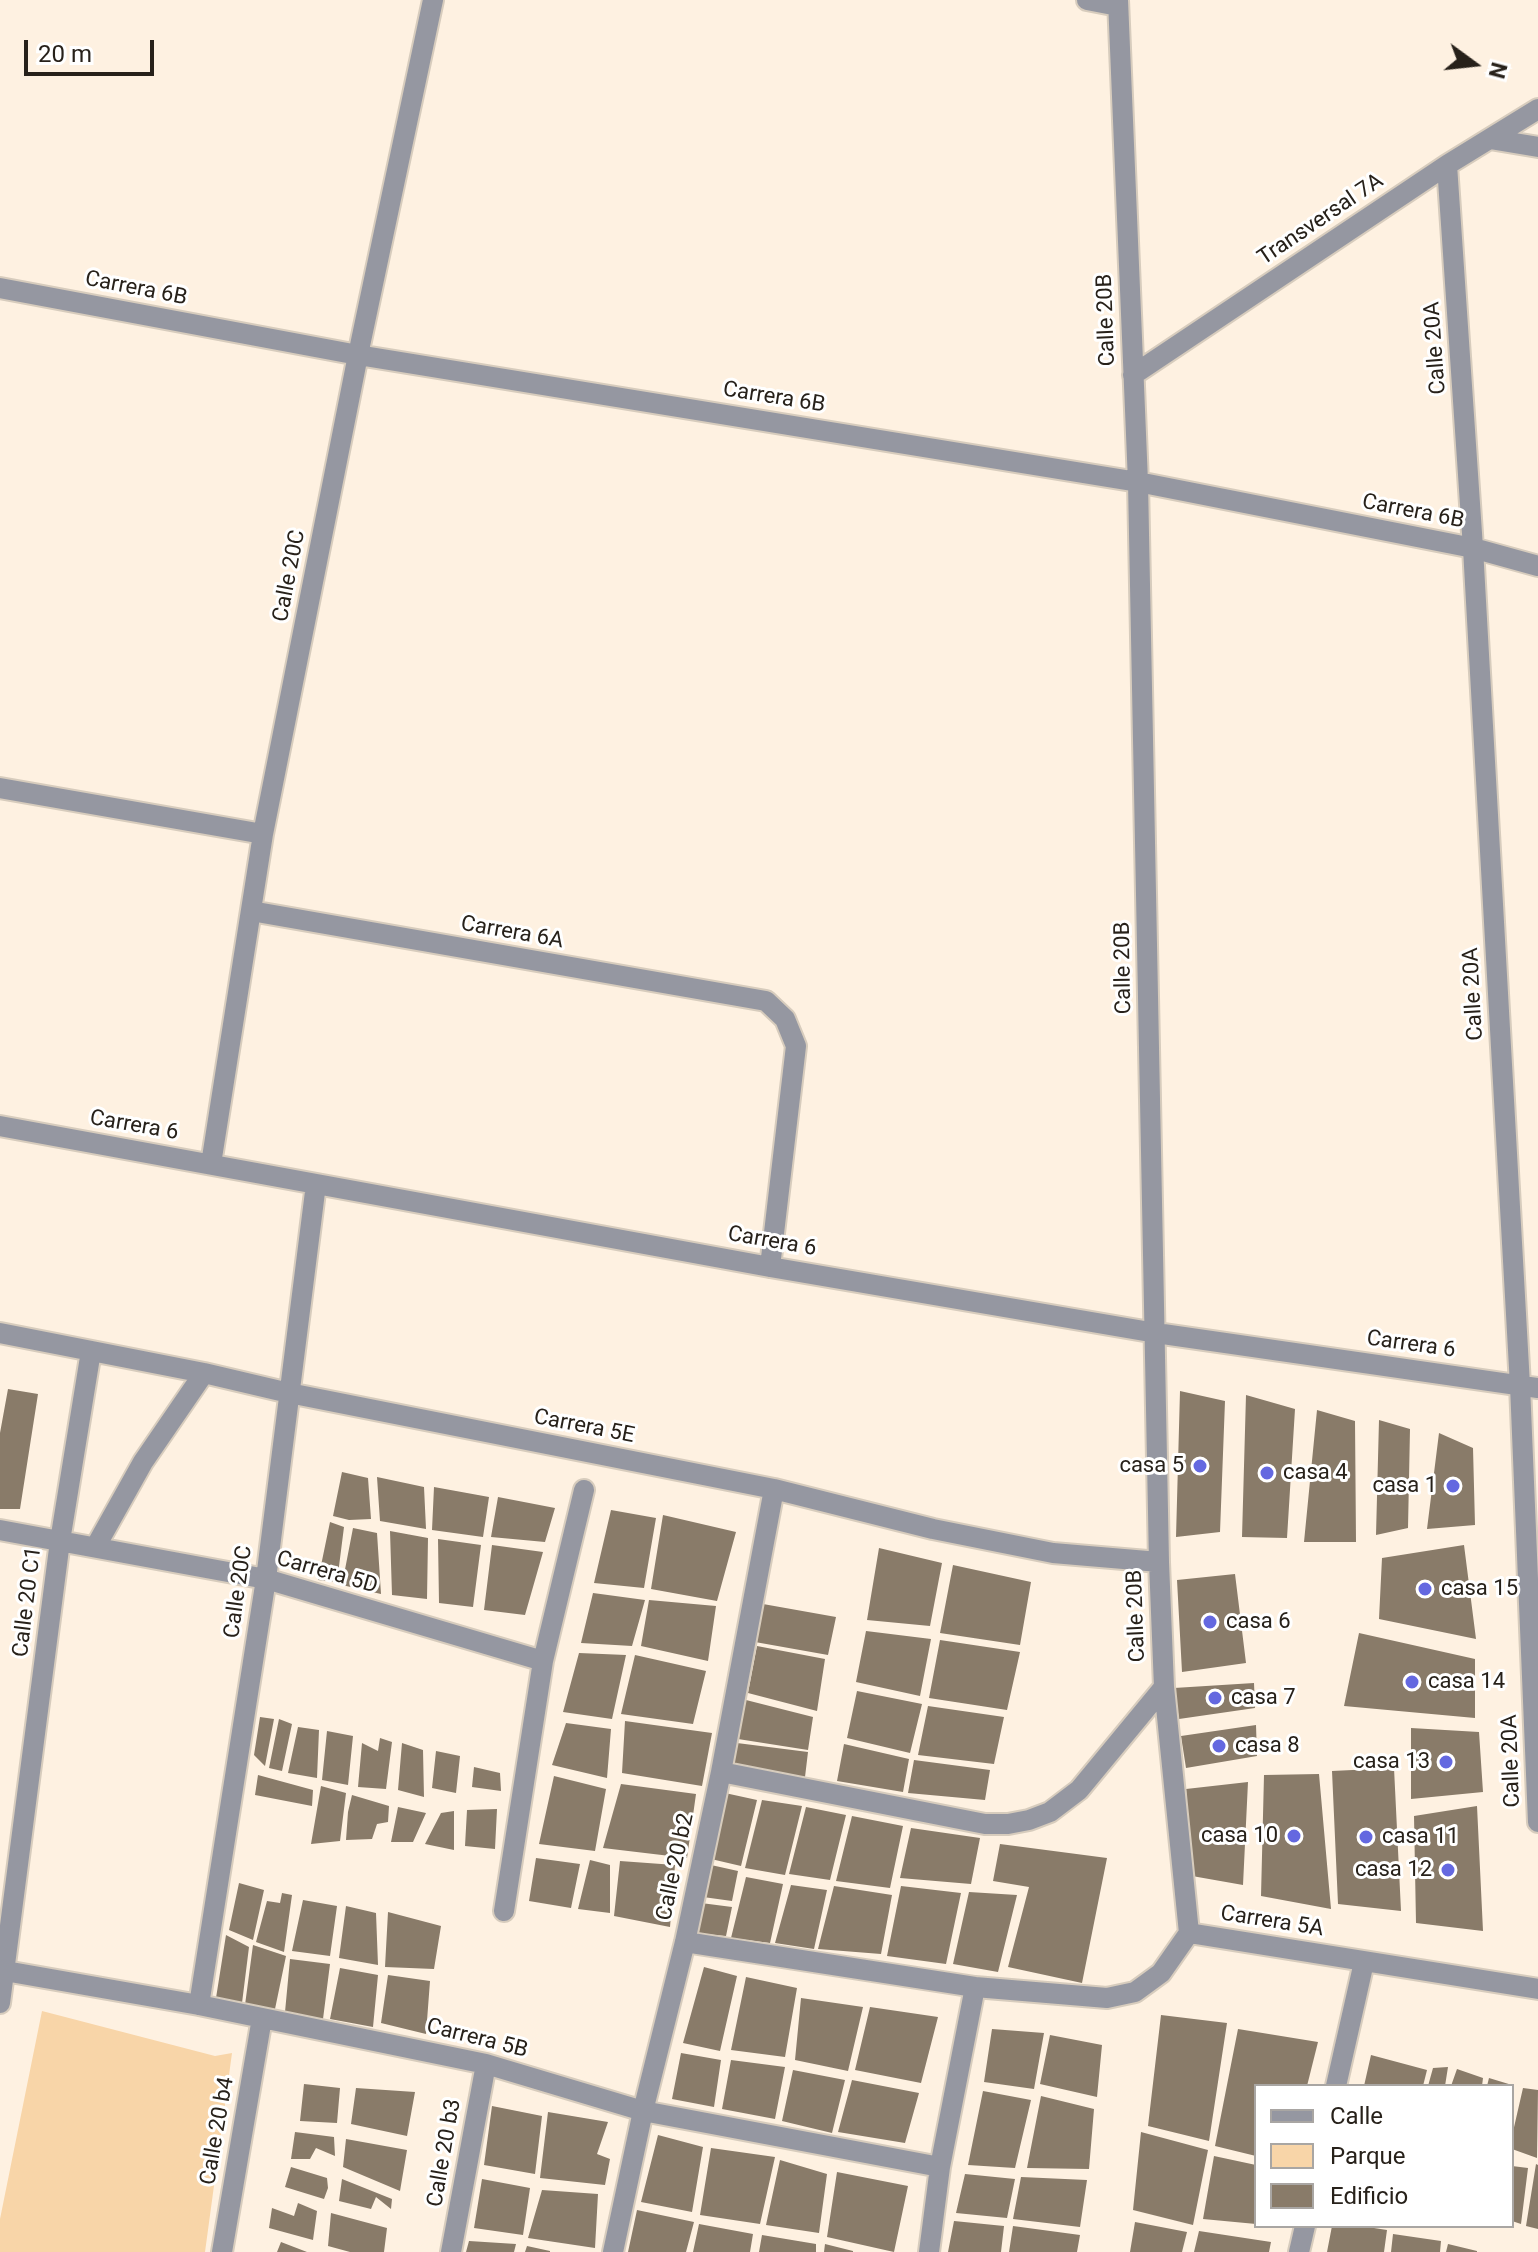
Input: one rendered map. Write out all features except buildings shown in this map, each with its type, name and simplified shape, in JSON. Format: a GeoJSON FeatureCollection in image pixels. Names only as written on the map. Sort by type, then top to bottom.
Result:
{"type":"FeatureCollection","features":[{"type":"Feature","properties":{"kind":"street","name":"Calle 20C"},"geometry":{"type":"LineString","coordinates":[[211,1164],[263,834],[358,355],[433,0]]}},
{"type":"Feature","properties":{"kind":"street"},"geometry":{"type":"LineString","coordinates":[[1087,0],[1118,3]]}},
{"type":"Feature","properties":{"kind":"street","name":"Calle 20B"},"geometry":{"type":"LineString","coordinates":[[1118,3],[1138,482],[1159,1562],[1164,1687],[1189,1933]]}},
{"type":"Feature","properties":{"kind":"street","name":"Transversal 7A"},"geometry":{"type":"LineString","coordinates":[[1133,375],[1447,165],[1538,109]]}},
{"type":"Feature","properties":{"kind":"street"},"geometry":{"type":"LineString","coordinates":[[1490,139],[1538,147]]}},
{"type":"Feature","properties":{"kind":"street","name":"Calle 20A"},"geometry":{"type":"LineString","coordinates":[[1447,165],[1529,1387],[1538,1822]]}},
{"type":"Feature","properties":{"kind":"street","name":"Carrera 6B"},"geometry":{"type":"LineString","coordinates":[[0,288],[358,355],[1138,482],[1473,548],[1538,566]]}},
{"type":"Feature","properties":{"kind":"street"},"geometry":{"type":"LineString","coordinates":[[0,788],[263,834]]}},
{"type":"Feature","properties":{"kind":"street","name":"Carrera 6A"},"geometry":{"type":"LineString","coordinates":[[251,911],[766,1001],[785,1019],[796,1046],[770,1267]]}},
{"type":"Feature","properties":{"kind":"street","name":"Carrera 6"},"geometry":{"type":"LineString","coordinates":[[0,1126],[770,1267],[1156,1333],[1529,1387]]}},
{"type":"Feature","properties":{"kind":"street","name":"Calle 20C"},"geometry":{"type":"LineString","coordinates":[[199,2005],[266,1579],[316,1184]]}},
{"type":"Feature","properties":{"kind":"street","name":"Carrera 5E"},"geometry":{"type":"LineString","coordinates":[[0,1333],[774,1489],[933,1529],[1053,1553],[1159,1562]]}},
{"type":"Feature","properties":{"kind":"street","name":"Calle 20 C1"},"geometry":{"type":"LineString","coordinates":[[0,2003],[60,1541],[91,1351]]}},
{"type":"Feature","properties":{"kind":"street"},"geometry":{"type":"LineString","coordinates":[[96,1546],[143,1462],[204,1373]]}},
{"type":"Feature","properties":{"kind":"street","name":"Calle 20 b2"},"geometry":{"type":"LineString","coordinates":[[613,2252],[721,1772],[774,1489]]}},
{"type":"Feature","properties":{"kind":"street"},"geometry":{"type":"LineString","coordinates":[[504,1911],[543,1661],[584,1490]]}},
{"type":"Feature","properties":{"kind":"street","name":"Carrera 5D"},"geometry":{"type":"LineString","coordinates":[[0,1530],[266,1579],[543,1661]]}},
{"type":"Feature","properties":{"kind":"street"},"geometry":{"type":"LineString","coordinates":[[721,1772],[985,1824],[1008,1824],[1050,1812],[1079,1790],[1164,1687]]}},
{"type":"Feature","properties":{"kind":"street","name":"Carrera 5A"},"geometry":{"type":"LineString","coordinates":[[685,1942],[975,1987],[1107,1998],[1135,1992],[1161,1973],[1189,1933],[1538,1989]]}},
{"type":"Feature","properties":{"kind":"street"},"geometry":{"type":"LineString","coordinates":[[1336,2084],[1364,1962]]}},
{"type":"Feature","properties":{"kind":"street","name":"Carrera 5B"},"geometry":{"type":"LineString","coordinates":[[3,1970],[199,2005],[486,2064],[643,2111],[940,2167]]}},
{"type":"Feature","properties":{"kind":"street"},"geometry":{"type":"LineString","coordinates":[[929,2252],[940,2167],[975,1987]]}},
{"type":"Feature","properties":{"kind":"street","name":"Calle 20 b4"},"geometry":{"type":"LineString","coordinates":[[222,2252],[262,2018]]}},
{"type":"Feature","properties":{"kind":"street","name":"Calle 20 b3"},"geometry":{"type":"LineString","coordinates":[[451,2252],[486,2064]]}},
{"type":"Feature","properties":{"kind":"street"},"geometry":{"type":"LineString","coordinates":[[1299,2252],[1305,2228]]}},
{"type":"Feature","properties":{"kind":"green space"},"geometry":{"type":"Polygon","coordinates":[[[42,2011],[215,2056],[232,2053],[205,2252],[0,2252],[0,2219],[42,2011]]]}},
{"type":"Feature","properties":{"kind":"place","name":"casa 5"},"geometry":{"type":"Point","coordinates":[1200,1466]}},
{"type":"Feature","properties":{"kind":"place","name":"casa 4"},"geometry":{"type":"Point","coordinates":[1267,1473]}},
{"type":"Feature","properties":{"kind":"place","name":"casa 1"},"geometry":{"type":"Point","coordinates":[1453,1486]}},
{"type":"Feature","properties":{"kind":"place","name":"casa 15"},"geometry":{"type":"Point","coordinates":[1425,1589]}},
{"type":"Feature","properties":{"kind":"place","name":"casa 6"},"geometry":{"type":"Point","coordinates":[1210,1622]}},
{"type":"Feature","properties":{"kind":"place","name":"casa 14"},"geometry":{"type":"Point","coordinates":[1412,1682]}},
{"type":"Feature","properties":{"kind":"place","name":"casa 7"},"geometry":{"type":"Point","coordinates":[1215,1698]}},
{"type":"Feature","properties":{"kind":"place","name":"casa 8"},"geometry":{"type":"Point","coordinates":[1219,1746]}},
{"type":"Feature","properties":{"kind":"place","name":"casa 13"},"geometry":{"type":"Point","coordinates":[1446,1762]}},
{"type":"Feature","properties":{"kind":"place","name":"casa 10"},"geometry":{"type":"Point","coordinates":[1294,1836]}},
{"type":"Feature","properties":{"kind":"place","name":"casa 11"},"geometry":{"type":"Point","coordinates":[1366,1837]}},
{"type":"Feature","properties":{"kind":"place","name":"casa 12"},"geometry":{"type":"Point","coordinates":[1448,1870]}}]}
